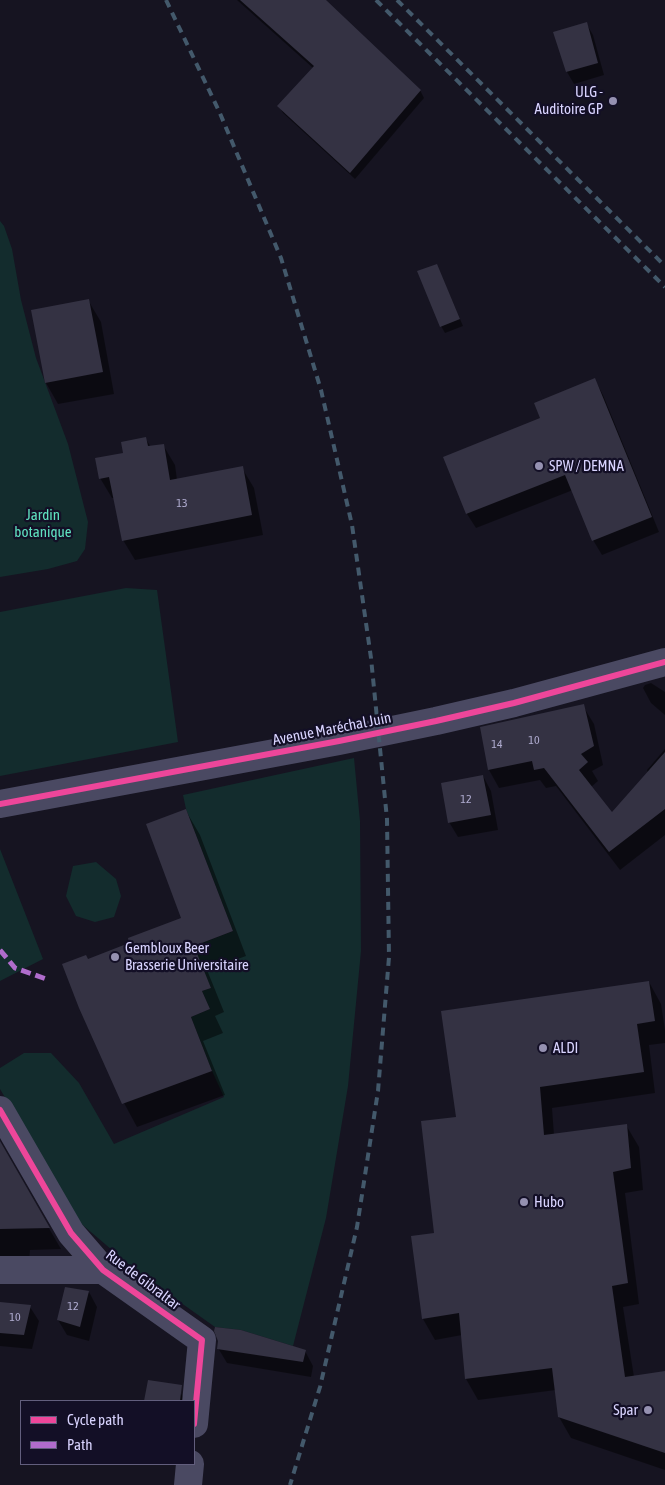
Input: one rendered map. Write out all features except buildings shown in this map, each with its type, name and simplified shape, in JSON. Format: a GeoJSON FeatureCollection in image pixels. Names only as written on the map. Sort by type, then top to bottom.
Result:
{"type":"FeatureCollection","features":[{"type":"Feature","properties":{"kind":"street","name":"Avenue Maréchal Juin"},"geometry":{"type":"LineString","coordinates":[[0,804],[318,745],[436,721],[663,666]]}},
{"type":"Feature","properties":{"kind":"street","name":"Rue de Gibraltar"},"geometry":{"type":"LineString","coordinates":[[0,1110],[71,1233],[103,1270],[202,1340],[195,1414]]}},
{"type":"Feature","properties":{"kind":"street","name":"Rue de Gibraltar"},"geometry":{"type":"LineString","coordinates":[[0,1270],[103,1270]]}},
{"type":"Feature","properties":{"kind":"street"},"geometry":{"type":"LineString","coordinates":[[188,1485],[190,1465]]}},
{"type":"Feature","properties":{"kind":"green space","name":"Jardin botanique"},"geometry":{"type":"Polygon","coordinates":[[[0,221],[4,226],[12,249],[21,300],[36,358],[68,444],[88,522],[85,549],[77,561],[48,569],[0,577],[0,221]]]}},
{"type":"Feature","properties":{"kind":"green space"},"geometry":{"type":"Polygon","coordinates":[[[126,588],[157,590],[178,742],[0,776],[0,612],[126,588]]]}},
{"type":"Feature","properties":{"kind":"green space"},"geometry":{"type":"Polygon","coordinates":[[[354,758],[360,821],[361,951],[348,1086],[326,1218],[293,1346],[241,1330],[215,1327],[139,1273],[78,1221],[0,1089],[0,1068],[24,1053],[51,1053],[79,1083],[114,1144],[224,1097],[191,1017],[210,1009],[202,991],[211,988],[192,947],[233,931],[186,809],[183,795],[354,758]]]}},
{"type":"Feature","properties":{"kind":"green space"},"geometry":{"type":"Polygon","coordinates":[[[0,849],[43,959],[0,981],[0,849]]]}},
{"type":"Feature","properties":{"kind":"green space"},"geometry":{"type":"Polygon","coordinates":[[[96,862],[116,879],[121,896],[114,917],[95,922],[76,916],[66,896],[73,866],[96,862]]]}},
{"type":"Feature","properties":{"kind":"railway"},"geometry":{"type":"LineString","coordinates":[[166,0],[219,111],[281,258],[321,390],[352,525],[371,658],[387,819],[389,957],[378,1091],[357,1227],[320,1387],[290,1485]]}},
{"type":"Feature","properties":{"kind":"railway"},"geometry":{"type":"LineString","coordinates":[[376,0],[665,287]]}},
{"type":"Feature","properties":{"kind":"railway"},"geometry":{"type":"LineString","coordinates":[[397,0],[665,266]]}},
{"type":"Feature","properties":{"kind":"marked path"},"geometry":{"type":"LineString","coordinates":[[0,950],[15,968],[49,980]]}},
{"type":"Feature","properties":{"kind":"cycle path"},"geometry":{"type":"LineString","coordinates":[[0,804],[339,741],[436,721],[514,703],[665,662]]}},
{"type":"Feature","properties":{"kind":"cycle path"},"geometry":{"type":"LineString","coordinates":[[0,1110],[71,1233],[103,1270],[202,1340],[195,1414]]}},
{"type":"Feature","properties":{"kind":"place","name":"ULG - Auditoire GP"},"geometry":{"type":"Point","coordinates":[613,101]}},
{"type":"Feature","properties":{"kind":"place","name":"SPW / DEMNA"},"geometry":{"type":"Point","coordinates":[539,466]}},
{"type":"Feature","properties":{"kind":"place","name":"Gembloux Beer Brasserie Universitaire"},"geometry":{"type":"Point","coordinates":[115,957]}},
{"type":"Feature","properties":{"kind":"place","name":"ALDI"},"geometry":{"type":"Point","coordinates":[543,1048]}},
{"type":"Feature","properties":{"kind":"place","name":"Hubo"},"geometry":{"type":"Point","coordinates":[524,1202]}},
{"type":"Feature","properties":{"kind":"place","name":"Spar"},"geometry":{"type":"Point","coordinates":[648,1410]}}]}
